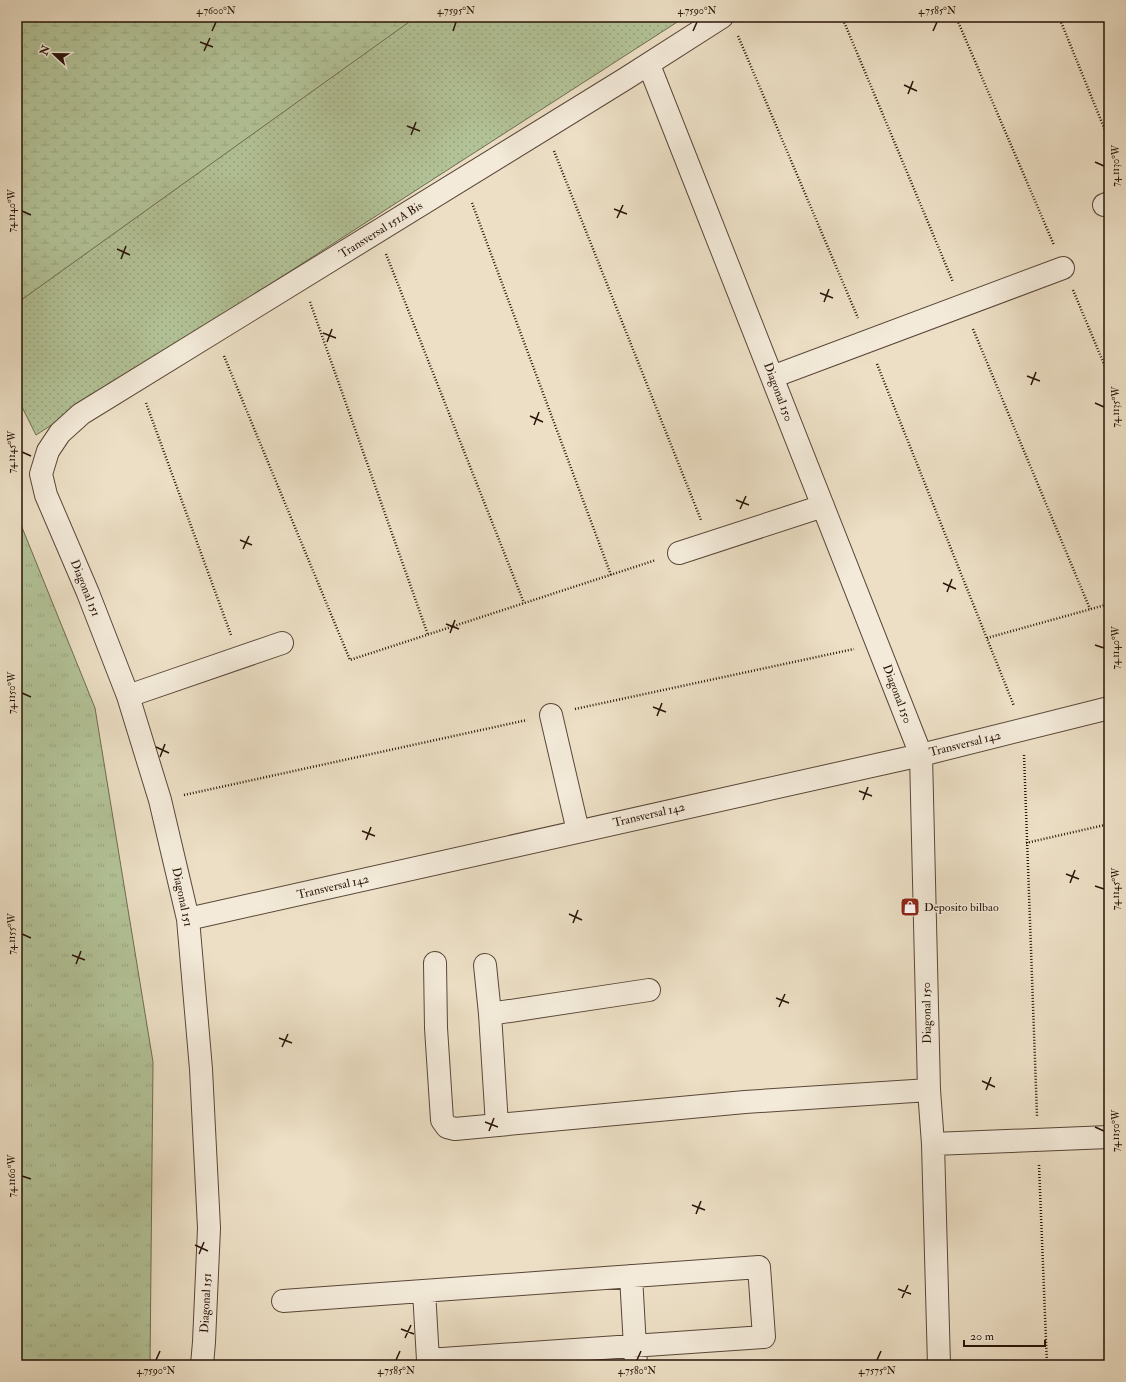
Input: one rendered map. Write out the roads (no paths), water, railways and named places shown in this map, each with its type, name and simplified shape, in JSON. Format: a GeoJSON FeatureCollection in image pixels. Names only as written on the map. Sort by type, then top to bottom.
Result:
{"type":"FeatureCollection","features":[{"type":"Feature","properties":{"kind":"street","name":"Transversal 151A Bis"},"geometry":{"type":"LineString","coordinates":[[48,451],[60,433],[81,414],[649,65],[729,24]]}},
{"type":"Feature","properties":{"kind":"street","name":"Diagonal 150"},"geometry":{"type":"LineString","coordinates":[[649,65],[921,755],[929,1090],[933,1144],[939,1365]]}},
{"type":"Feature","properties":{"kind":"street"},"geometry":{"type":"LineString","coordinates":[[772,377],[1063,268]]}},
{"type":"Feature","properties":{"kind":"street","name":"Diagonal 151"},"geometry":{"type":"LineString","coordinates":[[48,451],[41,474],[46,495],[88,593],[128,696],[160,800],[188,919],[200,1069],[209,1228],[202,1365]]}},
{"type":"Feature","properties":{"kind":"street"},"geometry":{"type":"LineString","coordinates":[[679,553],[823,506]]}},
{"type":"Feature","properties":{"kind":"street"},"geometry":{"type":"LineString","coordinates":[[128,696],[282,643]]}},
{"type":"Feature","properties":{"kind":"street","name":"Transversal 142"},"geometry":{"type":"LineString","coordinates":[[188,919],[921,755],[1109,708]]}},
{"type":"Feature","properties":{"kind":"street"},"geometry":{"type":"LineString","coordinates":[[551,715],[578,831]]}},
{"type":"Feature","properties":{"kind":"street"},"geometry":{"type":"LineString","coordinates":[[435,963],[436,1028],[442,1120],[447,1127],[455,1129],[745,1102],[929,1090]]}},
{"type":"Feature","properties":{"kind":"street"},"geometry":{"type":"LineString","coordinates":[[485,965],[490,1014],[497,1125]]}},
{"type":"Feature","properties":{"kind":"street"},"geometry":{"type":"LineString","coordinates":[[490,1014],[649,990]]}},
{"type":"Feature","properties":{"kind":"street"},"geometry":{"type":"LineString","coordinates":[[933,1144],[1109,1137]]}},
{"type":"Feature","properties":{"kind":"street"},"geometry":{"type":"LineString","coordinates":[[283,1301],[424,1290],[759,1266],[764,1337],[635,1356],[428,1360],[424,1290]]}},
{"type":"Feature","properties":{"kind":"street"},"geometry":{"type":"LineString","coordinates":[[631,1276],[635,1356]]}},
{"type":"Feature","properties":{"kind":"place","name":"Deposito bilbao"},"geometry":{"type":"Point","coordinates":[910,907]}}]}
